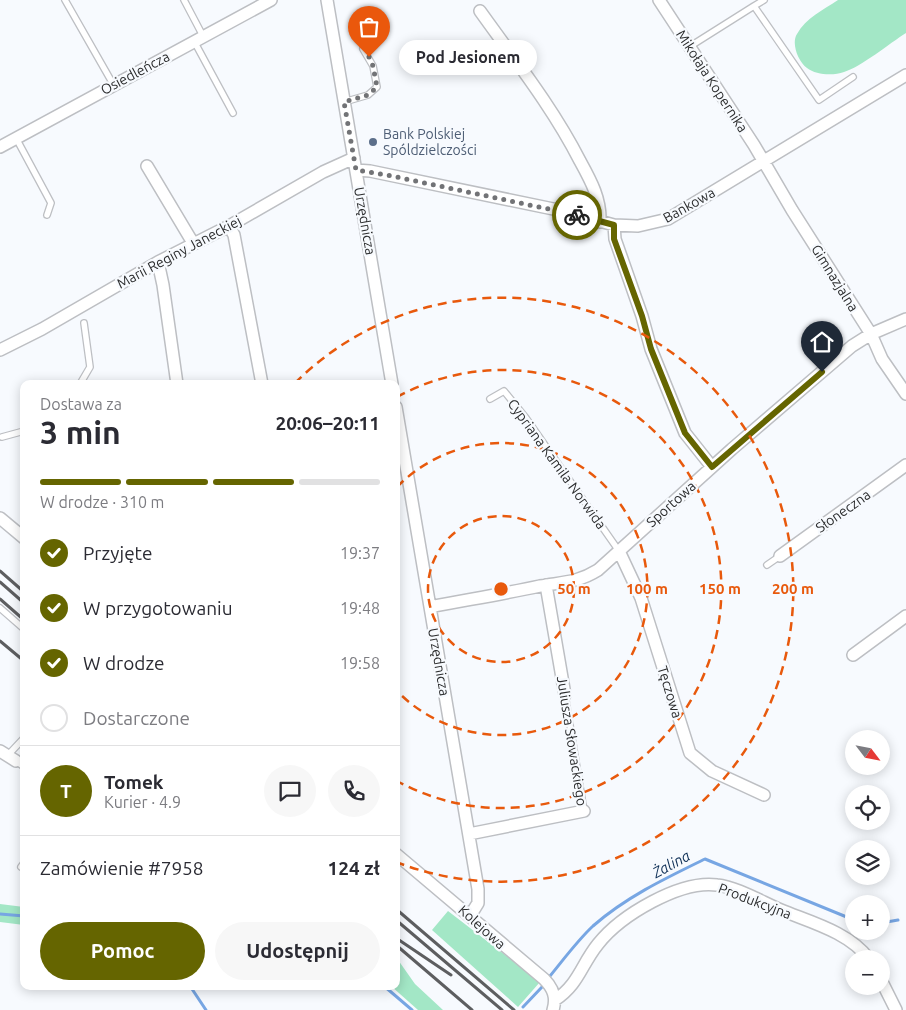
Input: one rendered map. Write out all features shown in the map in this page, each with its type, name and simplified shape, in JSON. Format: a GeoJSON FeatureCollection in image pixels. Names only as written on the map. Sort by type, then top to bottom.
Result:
{"type":"FeatureCollection","features":[{"type":"Feature","properties":{"kind":"street","name":"Osiedleńcza"},"geometry":{"type":"LineString","coordinates":[[0,147],[271,0]]}},
{"type":"Feature","properties":{"kind":"street","name":"Urzędnicza"},"geometry":{"type":"LineString","coordinates":[[326,0],[391,380]]}},
{"type":"Feature","properties":{"kind":"street","name":"Mikołaja Kopernika"},"geometry":{"type":"LineString","coordinates":[[659,0],[764,162]]}},
{"type":"Feature","properties":{"kind":"street"},"geometry":{"type":"LineString","coordinates":[[480,11],[563,128],[594,187],[600,208],[600,222]]}},
{"type":"Feature","properties":{"kind":"street","name":"Bankowa"},"geometry":{"type":"LineString","coordinates":[[356,170],[370,171],[534,205],[614,225],[638,226],[668,219],[906,75]]}},
{"type":"Feature","properties":{"kind":"street","name":"Marii Reginy Janeckiej"},"geometry":{"type":"LineString","coordinates":[[1,347],[42,329],[158,262],[229,226],[323,172],[354,158]]}},
{"type":"Feature","properties":{"kind":"street","name":"Gimnazjalna"},"geometry":{"type":"LineString","coordinates":[[764,162],[871,334],[882,359],[906,394]]}},
{"type":"Feature","properties":{"kind":"street"},"geometry":{"type":"LineString","coordinates":[[146,166],[193,243]]}},
{"type":"Feature","properties":{"kind":"street"},"geometry":{"type":"LineString","coordinates":[[614,225],[614,239],[642,316],[651,349],[685,433],[712,467]]}},
{"type":"Feature","properties":{"kind":"street"},"geometry":{"type":"LineString","coordinates":[[229,226],[234,235],[261,380]]}},
{"type":"Feature","properties":{"kind":"street"},"geometry":{"type":"LineString","coordinates":[[158,262],[176,380]]}},
{"type":"Feature","properties":{"kind":"street","name":"Sportowa"},"geometry":{"type":"LineString","coordinates":[[430,607],[570,582],[587,577],[598,570],[712,467],[852,346],[871,334],[906,319]]}},
{"type":"Feature","properties":{"kind":"street","name":"Urzędnicza"},"geometry":{"type":"LineString","coordinates":[[400,431],[478,889],[478,902],[470,916]]}},
{"type":"Feature","properties":{"kind":"street","name":"Słoneczna"},"geometry":{"type":"LineString","coordinates":[[780,556],[906,466]]}},
{"type":"Feature","properties":{"kind":"street"},"geometry":{"type":"LineString","coordinates":[[0,518],[20,535]]}},
{"type":"Feature","properties":{"kind":"street","name":"Tęczowa"},"geometry":{"type":"LineString","coordinates":[[619,551],[641,598],[690,753],[712,771],[764,795]]}},
{"type":"Feature","properties":{"kind":"street","name":"Juliusza Słowackiego"},"geometry":{"type":"LineString","coordinates":[[546,585],[565,695]]}},
{"type":"Feature","properties":{"kind":"street"},"geometry":{"type":"LineString","coordinates":[[853,655],[906,616]]}},
{"type":"Feature","properties":{"kind":"street","name":"Juliusza Słowackiego"},"geometry":{"type":"LineString","coordinates":[[469,834],[584,811]]}},
{"type":"Feature","properties":{"kind":"street","name":"Kolejowa"},"geometry":{"type":"LineString","coordinates":[[400,857],[544,979],[552,987],[555,1007]]}},
{"type":"Feature","properties":{"kind":"street","name":"Produkcyjna"},"geometry":{"type":"LineString","coordinates":[[555,1007],[571,987],[600,942],[618,925],[654,901],[685,888],[716,884],[736,890],[842,936],[861,950]]}},
{"type":"Feature","properties":{"kind":"street"},"geometry":{"type":"LineString","coordinates":[[888,995],[896,1010]]}},
{"type":"Feature","properties":{"kind":"lane"},"geometry":{"type":"LineString","coordinates":[[65,0],[113,84]]}},
{"type":"Feature","properties":{"kind":"lane"},"geometry":{"type":"LineString","coordinates":[[184,0],[198,38],[233,113]]}},
{"type":"Feature","properties":{"kind":"lane"},"geometry":{"type":"LineString","coordinates":[[689,46],[762,0]]}},
{"type":"Feature","properties":{"kind":"lane"},"geometry":{"type":"LineString","coordinates":[[754,6],[819,100],[853,77]]}},
{"type":"Feature","properties":{"kind":"lane"},"geometry":{"type":"LineString","coordinates":[[344,102],[368,95],[377,87],[373,66],[363,49]]}},
{"type":"Feature","properties":{"kind":"lane"},"geometry":{"type":"LineString","coordinates":[[16,138],[51,203],[46,215]]}},
{"type":"Feature","properties":{"kind":"lane"},"geometry":{"type":"LineString","coordinates":[[82,380],[90,367],[84,323]]}},
{"type":"Feature","properties":{"kind":"lane","name":"Cypriana Kamila Norwida"},"geometry":{"type":"LineString","coordinates":[[490,399],[504,391],[619,551]]}},
{"type":"Feature","properties":{"kind":"lane"},"geometry":{"type":"LineString","coordinates":[[2,438],[20,431]]}},
{"type":"Feature","properties":{"kind":"lane"},"geometry":{"type":"LineString","coordinates":[[768,565],[780,556]]}},
{"type":"Feature","properties":{"kind":"lane"},"geometry":{"type":"LineString","coordinates":[[0,608],[20,626]]}},
{"type":"Feature","properties":{"kind":"lane","name":"Juliusza Słowackiego"},"geometry":{"type":"LineString","coordinates":[[565,695],[584,811]]}},
{"type":"Feature","properties":{"kind":"lane"},"geometry":{"type":"LineString","coordinates":[[12,759],[20,745]]}},
{"type":"Feature","properties":{"kind":"green space"},"geometry":{"type":"Polygon","coordinates":[[[838,0],[906,0],[906,33],[867,60],[844,72],[825,74],[815,72],[807,68],[801,61],[796,52],[795,38],[810,19],[838,0]]]}},
{"type":"Feature","properties":{"kind":"green space"},"geometry":{"type":"Polygon","coordinates":[[[0,904],[20,906],[20,924],[0,922],[0,904]]]}},
{"type":"Feature","properties":{"kind":"green space"},"geometry":{"type":"Polygon","coordinates":[[[448,911],[540,982],[518,1007],[432,930],[448,911]]]}},
{"type":"Feature","properties":{"kind":"green space"},"geometry":{"type":"Polygon","coordinates":[[[400,963],[415,984],[443,1010],[418,1010],[396,990],[400,990],[400,963]]]}},
{"type":"Feature","properties":{"kind":"waterway","name":"Żalina"},"geometry":{"type":"LineString","coordinates":[[550,976],[593,926],[619,906],[676,873],[705,859],[845,916]]}},
{"type":"Feature","properties":{"kind":"waterway","name":"Żalina"},"geometry":{"type":"LineString","coordinates":[[0,914],[20,916]]}},
{"type":"Feature","properties":{"kind":"waterway","name":"Żalina"},"geometry":{"type":"LineString","coordinates":[[890,921],[898,920]]}},
{"type":"Feature","properties":{"kind":"waterway","name":"Żalina"},"geometry":{"type":"LineString","coordinates":[[523,1007],[542,987]]}},
{"type":"Feature","properties":{"kind":"waterway"},"geometry":{"type":"LineString","coordinates":[[193,990],[206,1010]]}},
{"type":"Feature","properties":{"kind":"waterway","name":"Żalina"},"geometry":{"type":"LineString","coordinates":[[389,990],[412,1010]]}},
{"type":"Feature","properties":{"kind":"railway"},"geometry":{"type":"LineString","coordinates":[[0,571],[20,588]]}},
{"type":"Feature","properties":{"kind":"railway"},"geometry":{"type":"LineString","coordinates":[[0,582],[20,600]]}},
{"type":"Feature","properties":{"kind":"railway"},"geometry":{"type":"LineString","coordinates":[[0,599],[20,616]]}},
{"type":"Feature","properties":{"kind":"railway"},"geometry":{"type":"LineString","coordinates":[[0,641],[20,658]]}},
{"type":"Feature","properties":{"kind":"railway"},"geometry":{"type":"LineString","coordinates":[[400,912],[514,1010]]}},
{"type":"Feature","properties":{"kind":"railway"},"geometry":{"type":"LineString","coordinates":[[400,923],[502,1010]]}},
{"type":"Feature","properties":{"kind":"railway"},"geometry":{"type":"LineString","coordinates":[[400,941],[451,975]]}},
{"type":"Feature","properties":{"kind":"railway"},"geometry":{"type":"LineString","coordinates":[[400,948],[472,1010]]}},
{"type":"Feature","properties":{"kind":"way so far"},"geometry":{"type":"LineString","coordinates":[[369,57],[373,66],[377,87],[368,95],[344,102],[356,170],[370,171],[577,215]]}},
{"type":"Feature","properties":{"kind":"place","name":"Pod Jesionem"},"geometry":{"type":"Point","coordinates":[369,57]}},
{"type":"Feature","properties":{"kind":"place","name":"Bank Polskiej Spóldzielczości"},"geometry":{"type":"Point","coordinates":[373,142]}},
{"type":"Feature","properties":{"kind":"route"},"geometry":{"type":"LineString","coordinates":[[577,215],[614,225],[614,239],[642,316],[651,349],[685,433],[712,467],[822,372]]}}]}
